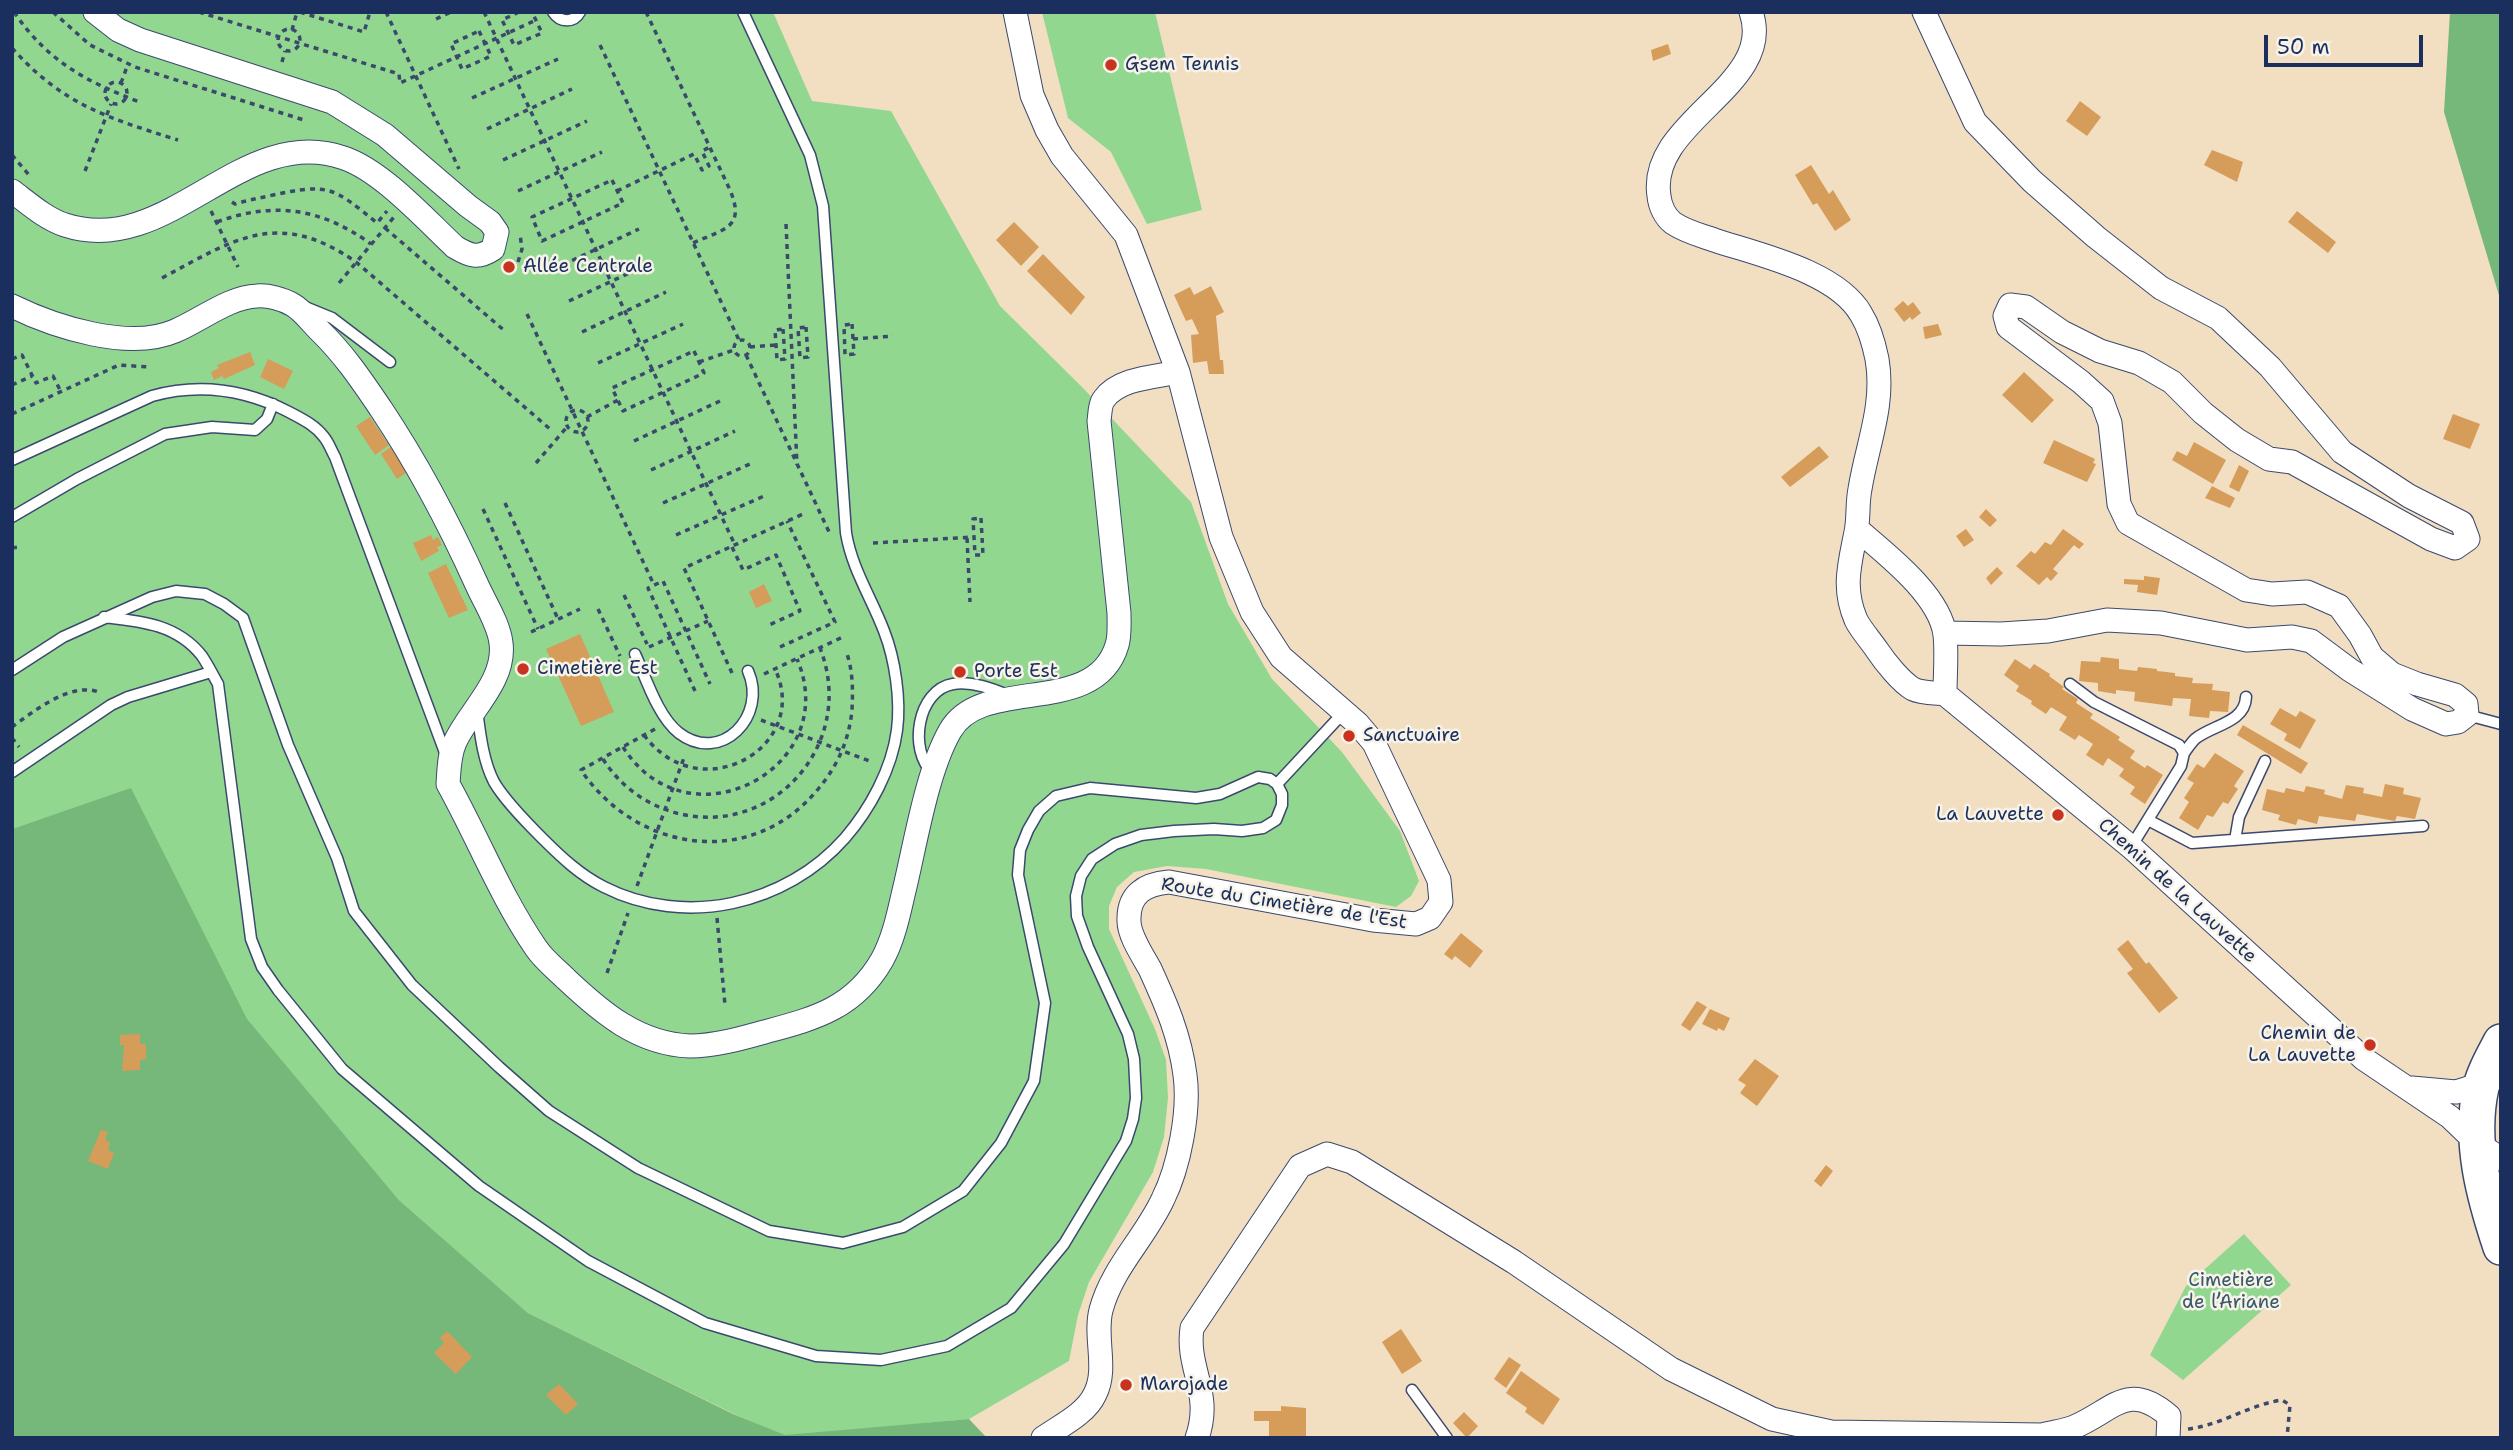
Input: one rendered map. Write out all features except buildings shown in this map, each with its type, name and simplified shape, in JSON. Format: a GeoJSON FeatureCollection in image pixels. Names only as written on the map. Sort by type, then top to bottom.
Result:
{"type":"FeatureCollection","features":[{"type":"Feature","properties":{"kind":"main road"},"geometry":{"type":"LineString","coordinates":[[2501,1042],[2491,1081],[2477,1114],[2489,1150],[2481,1177],[2501,1247]]}},
{"type":"Feature","properties":{"kind":"street"},"geometry":{"type":"LineString","coordinates":[[12,191],[63,225],[107,231],[129,229],[205,199],[269,159],[288,153],[313,152],[342,157],[368,169],[398,205],[469,255],[479,257],[494,249],[497,232],[490,222],[394,142],[351,114],[317,96],[140,40],[118,30],[95,12]]}},
{"type":"Feature","properties":{"kind":"street","name":"Route du Cimetière de l'Est"},"geometry":{"type":"LineString","coordinates":[[1015,12],[1032,95],[1047,130],[1062,156],[1126,235],[1178,372],[1221,537],[1252,612],[1281,657],[1358,724],[1374,743],[1439,880],[1441,902],[1430,918],[1416,924],[1373,920],[1168,882],[1150,884],[1139,893],[1130,906],[1129,924],[1169,1011],[1182,1054],[1186,1097],[1179,1153],[1164,1199],[1108,1287],[1100,1312],[1100,1369],[1097,1392],[1079,1413],[1042,1438]]}},
{"type":"Feature","properties":{"kind":"street","name":"Chemin de la Lauvette"},"geometry":{"type":"LineString","coordinates":[[1751,12],[1756,27],[1749,58],[1689,124],[1663,162],[1658,181],[1659,195],[1662,209],[1672,222],[1690,232],[1823,279],[1845,295],[1861,313],[1877,358],[1880,384],[1878,411],[1859,491],[1857,529],[1847,576],[1856,620],[1886,664],[1914,689],[1945,694],[2131,847],[2364,1059],[2450,1117],[2489,1150]]}},
{"type":"Feature","properties":{"kind":"street"},"geometry":{"type":"LineString","coordinates":[[1924,12],[1975,122],[2032,181],[2096,237],[2161,288],[2217,318],[2270,367],[2342,452],[2409,496],[2462,523],[2468,539],[2455,548],[2431,539],[2292,463],[2269,459],[2237,440],[2203,413],[2172,382],[2138,363],[2100,351],[2062,332],[2026,307],[2010,305],[2005,316],[2008,327],[2102,401],[2110,423],[2119,504],[2128,523],[2246,590],[2272,594],[2307,593],[2339,606],[2372,657],[2392,674],[2455,695],[2466,704],[2466,715],[2458,722],[2446,724],[2412,709],[2350,670],[2312,641],[2292,637],[2247,640],[2161,623],[2107,620],[2048,631],[1944,633]]}},
{"type":"Feature","properties":{"kind":"street"},"geometry":{"type":"LineString","coordinates":[[12,306],[93,334],[134,338],[173,332],[247,297],[274,298],[293,305],[334,345],[414,458],[468,565],[502,642],[501,660],[496,675],[455,743],[449,763],[448,784],[516,915],[538,951],[586,998],[617,1023],[649,1039],[689,1046],[731,1042],[812,1019],[845,1003],[868,982],[883,958],[895,929],[933,774],[951,729],[963,716],[978,707],[1013,697],[1054,693],[1083,685],[1108,664],[1117,645],[1119,614],[1098,421],[1103,400],[1119,387],[1137,380],[1178,372]]}},
{"type":"Feature","properties":{"kind":"street"},"geometry":{"type":"LineString","coordinates":[[1857,529],[1891,558],[1929,599],[1939,615],[1944,633],[1945,694]]}},
{"type":"Feature","properties":{"kind":"street","name":"Chemin de la Lauvette"},"geometry":{"type":"LineString","coordinates":[[2409,1088],[2456,1092],[2491,1081]]}},
{"type":"Feature","properties":{"kind":"street"},"geometry":{"type":"LineString","coordinates":[[1197,1438],[1203,1422],[1203,1395],[1190,1342],[1192,1328],[1300,1166],[1327,1154],[1352,1162],[1514,1262],[1671,1369],[1772,1419],[1831,1432],[2042,1435],[2074,1427],[2112,1404],[2138,1399],[2153,1403],[2169,1416],[2168,1435]]}},
{"type":"Feature","properties":{"kind":"lane"},"geometry":{"type":"LineString","coordinates":[[553,12],[556,18],[564,21],[572,20],[580,12]]}},
{"type":"Feature","properties":{"kind":"lane"},"geometry":{"type":"LineString","coordinates":[[476,708],[481,740],[494,782],[527,823],[583,875],[605,888],[661,905],[716,906],[751,900],[793,881],[834,851],[867,809],[887,767],[897,730],[896,679],[884,630],[860,583],[849,551],[823,206],[818,179],[810,155],[743,12]]}},
{"type":"Feature","properties":{"kind":"lane"},"geometry":{"type":"LineString","coordinates":[[293,305],[313,309],[332,318],[390,362]]}},
{"type":"Feature","properties":{"kind":"lane"},"geometry":{"type":"LineString","coordinates":[[12,460],[152,396],[174,390],[225,391],[250,396],[273,404],[310,423],[325,438],[334,457],[449,763]]}},
{"type":"Feature","properties":{"kind":"lane"},"geometry":{"type":"LineString","coordinates":[[12,517],[77,479],[165,434],[212,427],[255,430],[262,426],[273,404]]}},
{"type":"Feature","properties":{"kind":"lane"},"geometry":{"type":"LineString","coordinates":[[12,670],[63,637],[104,617],[152,597],[176,591],[205,594],[224,604],[243,618],[288,745],[338,858],[354,911],[412,985],[549,1111],[638,1168],[769,1231],[843,1243],[903,1227],[963,1191],[1001,1143],[1034,1081],[1045,1003],[1018,875],[1020,850],[1039,811],[1056,796],[1090,789],[1196,798],[1220,794],[1258,777],[1270,779],[1277,784],[1282,794],[1282,805],[1276,820],[1263,828],[1140,835],[1115,844],[1091,859],[1081,876],[1076,896],[1077,916],[1088,947],[1128,1034],[1134,1059],[1136,1098],[1133,1119],[1126,1141],[1064,1244],[1011,1308],[947,1346],[881,1360],[816,1356],[705,1323],[588,1261],[479,1186],[342,1069],[278,990],[262,967],[251,939],[218,684],[201,655],[183,638],[154,623],[104,617]]}},
{"type":"Feature","properties":{"kind":"lane"},"geometry":{"type":"LineString","coordinates":[[635,654],[667,722],[680,734],[703,743],[724,738],[740,730],[750,716],[753,701],[750,675]]}},
{"type":"Feature","properties":{"kind":"lane"},"geometry":{"type":"LineString","coordinates":[[12,772],[111,705],[128,697],[211,672]]}},
{"type":"Feature","properties":{"kind":"lane"},"geometry":{"type":"LineString","coordinates":[[933,774],[924,766],[919,733],[922,711],[934,693],[951,684],[966,683],[1013,697]]}},
{"type":"Feature","properties":{"kind":"lane"},"geometry":{"type":"LineString","coordinates":[[2070,684],[2094,702],[2179,745],[2184,753]]}},
{"type":"Feature","properties":{"kind":"lane"},"geometry":{"type":"LineString","coordinates":[[2131,847],[2181,766],[2184,753],[2195,739],[2238,716],[2246,707],[2246,697]]}},
{"type":"Feature","properties":{"kind":"lane"},"geometry":{"type":"LineString","coordinates":[[1277,784],[1344,712]]}},
{"type":"Feature","properties":{"kind":"lane"},"geometry":{"type":"LineString","coordinates":[[2466,715],[2501,724]]}},
{"type":"Feature","properties":{"kind":"lane"},"geometry":{"type":"LineString","coordinates":[[2235,840],[2239,817],[2265,761]]}},
{"type":"Feature","properties":{"kind":"lane"},"geometry":{"type":"LineString","coordinates":[[2148,820],[2192,843],[2423,826]]}},
{"type":"Feature","properties":{"kind":"lane"},"geometry":{"type":"LineString","coordinates":[[1412,1390],[1447,1438]]}},
{"type":"Feature","properties":{"kind":"path"},"geometry":{"type":"LineString","coordinates":[[14,12],[38,44],[66,68],[106,89],[142,103]]}},
{"type":"Feature","properties":{"kind":"path"},"geometry":{"type":"LineString","coordinates":[[199,12],[399,74],[400,83],[536,20]]}},
{"type":"Feature","properties":{"kind":"path"},"geometry":{"type":"LineString","coordinates":[[292,30],[299,12],[364,32],[370,12]]}},
{"type":"Feature","properties":{"kind":"path"},"geometry":{"type":"LineString","coordinates":[[386,12],[462,174]]}},
{"type":"Feature","properties":{"kind":"path"},"geometry":{"type":"LineString","coordinates":[[436,19],[451,12]]}},
{"type":"Feature","properties":{"kind":"path"},"geometry":{"type":"LineString","coordinates":[[484,12],[706,484],[743,570],[776,555],[800,611],[769,625]]}},
{"type":"Feature","properties":{"kind":"path"},"geometry":{"type":"LineString","coordinates":[[519,12],[502,20],[514,46],[542,33],[533,12]]}},
{"type":"Feature","properties":{"kind":"path"},"geometry":{"type":"LineString","coordinates":[[646,12],[737,210],[736,219],[726,227],[694,243]]}},
{"type":"Feature","properties":{"kind":"path"},"geometry":{"type":"LineString","coordinates":[[285,30],[292,30],[297,34],[299,43],[295,49],[285,51],[280,47],[278,37],[285,30]]}},
{"type":"Feature","properties":{"kind":"path"},"geometry":{"type":"LineString","coordinates":[[479,31],[491,56],[462,69],[457,57],[451,44],[479,31]]}},
{"type":"Feature","properties":{"kind":"path"},"geometry":{"type":"LineString","coordinates":[[600,45],[739,340]]}},
{"type":"Feature","properties":{"kind":"path"},"geometry":{"type":"LineString","coordinates":[[12,48],[35,73],[57,90],[107,116],[178,140]]}},
{"type":"Feature","properties":{"kind":"path"},"geometry":{"type":"LineString","coordinates":[[472,98],[558,59]]}},
{"type":"Feature","properties":{"kind":"path"},"geometry":{"type":"LineString","coordinates":[[121,83],[128,64]]}},
{"type":"Feature","properties":{"kind":"path"},"geometry":{"type":"LineString","coordinates":[[114,82],[121,83],[126,87],[127,97],[121,104],[111,104],[105,97],[106,89],[114,82]]}},
{"type":"Feature","properties":{"kind":"path"},"geometry":{"type":"LineString","coordinates":[[487,129],[572,89]]}},
{"type":"Feature","properties":{"kind":"path"},"geometry":{"type":"LineString","coordinates":[[85,171],[111,104]]}},
{"type":"Feature","properties":{"kind":"path"},"geometry":{"type":"LineString","coordinates":[[503,160],[587,121]]}},
{"type":"Feature","properties":{"kind":"path"},"geometry":{"type":"LineString","coordinates":[[617,191],[694,154],[702,170],[709,166],[702,151],[710,147]]}},
{"type":"Feature","properties":{"kind":"path"},"geometry":{"type":"LineString","coordinates":[[518,191],[602,152]]}},
{"type":"Feature","properties":{"kind":"path"},"geometry":{"type":"LineString","coordinates":[[12,155],[36,182]]}},
{"type":"Feature","properties":{"kind":"path"},"geometry":{"type":"LineString","coordinates":[[612,180],[617,191],[623,203],[542,241],[531,217],[612,180]]}},
{"type":"Feature","properties":{"kind":"path"},"geometry":{"type":"LineString","coordinates":[[238,267],[205,199],[227,194],[235,204],[289,190],[321,188],[345,197],[377,223],[398,205]]}},
{"type":"Feature","properties":{"kind":"path"},"geometry":{"type":"LineString","coordinates":[[339,283],[385,228],[398,205]]}},
{"type":"Feature","properties":{"kind":"path"},"geometry":{"type":"LineString","coordinates":[[217,222],[257,210],[295,211],[335,223],[371,244]]}},
{"type":"Feature","properties":{"kind":"path"},"geometry":{"type":"LineString","coordinates":[[786,224],[797,465]]}},
{"type":"Feature","properties":{"kind":"path"},"geometry":{"type":"LineString","coordinates":[[385,228],[506,331]]}},
{"type":"Feature","properties":{"kind":"path"},"geometry":{"type":"LineString","coordinates":[[554,269],[639,229]]}},
{"type":"Feature","properties":{"kind":"path"},"geometry":{"type":"LineString","coordinates":[[518,262],[522,249],[519,232]]}},
{"type":"Feature","properties":{"kind":"path"},"geometry":{"type":"LineString","coordinates":[[162,278],[227,243],[255,234],[292,234],[328,245],[356,262],[550,429]]}},
{"type":"Feature","properties":{"kind":"path"},"geometry":{"type":"LineString","coordinates":[[569,301],[653,262]]}},
{"type":"Feature","properties":{"kind":"path"},"geometry":{"type":"LineString","coordinates":[[582,332],[666,292]]}},
{"type":"Feature","properties":{"kind":"path"},"geometry":{"type":"LineString","coordinates":[[527,314],[654,585]]}},
{"type":"Feature","properties":{"kind":"path"},"geometry":{"type":"LineString","coordinates":[[598,363],[682,324]]}},
{"type":"Feature","properties":{"kind":"path"},"geometry":{"type":"LineString","coordinates":[[806,327],[808,357],[800,358],[799,344],[799,328],[806,327]]}},
{"type":"Feature","properties":{"kind":"path"},"geometry":{"type":"LineString","coordinates":[[783,329],[785,359],[777,360],[776,345],[775,330],[783,329]]}},
{"type":"Feature","properties":{"kind":"path"},"geometry":{"type":"LineString","coordinates":[[853,339],[893,336]]}},
{"type":"Feature","properties":{"kind":"path"},"geometry":{"type":"LineString","coordinates":[[739,340],[747,341],[750,347]]}},
{"type":"Feature","properties":{"kind":"path"},"geometry":{"type":"LineString","coordinates":[[739,340],[735,343],[734,350],[738,355],[746,355]]}},
{"type":"Feature","properties":{"kind":"path"},"geometry":{"type":"LineString","coordinates":[[784,345],[799,344]]}},
{"type":"Feature","properties":{"kind":"path"},"geometry":{"type":"LineString","coordinates":[[750,347],[776,345]]}},
{"type":"Feature","properties":{"kind":"path"},"geometry":{"type":"LineString","coordinates":[[746,355],[750,347]]}},
{"type":"Feature","properties":{"kind":"path"},"geometry":{"type":"LineString","coordinates":[[699,362],[734,350]]}},
{"type":"Feature","properties":{"kind":"path"},"geometry":{"type":"LineString","coordinates":[[694,351],[699,362],[705,373],[623,411],[612,388],[694,351]]}},
{"type":"Feature","properties":{"kind":"path"},"geometry":{"type":"LineString","coordinates":[[12,359],[22,355],[36,383],[53,376],[61,392]]}},
{"type":"Feature","properties":{"kind":"path"},"geometry":{"type":"LineString","coordinates":[[746,355],[834,543],[849,551]]}},
{"type":"Feature","properties":{"kind":"path"},"geometry":{"type":"LineString","coordinates":[[12,414],[119,365],[149,367]]}},
{"type":"Feature","properties":{"kind":"path"},"geometry":{"type":"LineString","coordinates":[[12,385],[32,376]]}},
{"type":"Feature","properties":{"kind":"path"},"geometry":{"type":"LineString","coordinates":[[587,416],[618,400]]}},
{"type":"Feature","properties":{"kind":"path"},"geometry":{"type":"LineString","coordinates":[[634,441],[720,401]]}},
{"type":"Feature","properties":{"kind":"path"},"geometry":{"type":"LineString","coordinates":[[536,463],[567,426],[567,418],[573,412],[581,411],[587,416],[588,425],[582,431],[575,432],[567,426]]}},
{"type":"Feature","properties":{"kind":"path"},"geometry":{"type":"LineString","coordinates":[[651,470],[735,431]]}},
{"type":"Feature","properties":{"kind":"path"},"geometry":{"type":"LineString","coordinates":[[663,503],[750,464]]}},
{"type":"Feature","properties":{"kind":"path"},"geometry":{"type":"LineString","coordinates":[[676,535],[764,496]]}},
{"type":"Feature","properties":{"kind":"path"},"geometry":{"type":"LineString","coordinates":[[505,503],[558,619]]}},
{"type":"Feature","properties":{"kind":"path"},"geometry":{"type":"LineString","coordinates":[[484,509],[538,629]]}},
{"type":"Feature","properties":{"kind":"path"},"geometry":{"type":"LineString","coordinates":[[732,673],[684,568],[803,514]]}},
{"type":"Feature","properties":{"kind":"path"},"geometry":{"type":"LineString","coordinates":[[981,518],[983,555],[975,555],[974,537],[973,519],[981,518]]}},
{"type":"Feature","properties":{"kind":"path"},"geometry":{"type":"LineString","coordinates":[[780,647],[835,622],[787,521]]}},
{"type":"Feature","properties":{"kind":"path"},"geometry":{"type":"LineString","coordinates":[[873,542],[974,537]]}},
{"type":"Feature","properties":{"kind":"path"},"geometry":{"type":"LineString","coordinates":[[967,538],[970,602]]}},
{"type":"Feature","properties":{"kind":"path"},"geometry":{"type":"LineString","coordinates":[[12,548],[19,547]]}},
{"type":"Feature","properties":{"kind":"path"},"geometry":{"type":"LineString","coordinates":[[695,691],[648,588],[654,585],[663,581],[710,684]]}},
{"type":"Feature","properties":{"kind":"path"},"geometry":{"type":"LineString","coordinates":[[531,632],[580,609]]}},
{"type":"Feature","properties":{"kind":"path"},"geometry":{"type":"LineString","coordinates":[[609,665],[708,621]]}},
{"type":"Feature","properties":{"kind":"path"},"geometry":{"type":"LineString","coordinates":[[750,675],[797,659],[845,636]]}},
{"type":"Feature","properties":{"kind":"path"},"geometry":{"type":"LineString","coordinates":[[602,758],[629,789],[665,809],[686,816],[713,818],[751,810],[779,794],[798,778],[819,742],[827,719],[829,693],[826,664],[820,648]]}},
{"type":"Feature","properties":{"kind":"path"},"geometry":{"type":"LineString","coordinates":[[667,722],[581,770],[598,793],[619,811],[657,832],[699,841],[719,841],[762,831],[792,814],[810,799],[843,751],[853,697],[846,652]]}},
{"type":"Feature","properties":{"kind":"path"},"geometry":{"type":"LineString","coordinates":[[623,747],[630,758],[648,775],[673,788],[714,794],[730,792],[755,783],[783,758],[802,721],[806,697],[803,672],[797,659]]}},
{"type":"Feature","properties":{"kind":"path"},"geometry":{"type":"LineString","coordinates":[[12,727],[44,704],[83,690],[99,692],[111,705]]}},
{"type":"Feature","properties":{"kind":"path"},"geometry":{"type":"LineString","coordinates":[[750,716],[887,767]]}},
{"type":"Feature","properties":{"kind":"path"},"geometry":{"type":"LineString","coordinates":[[607,974],[690,739]]}},
{"type":"Feature","properties":{"kind":"path"},"geometry":{"type":"LineString","coordinates":[[716,906],[725,1005]]}},
{"type":"Feature","properties":{"kind":"path"},"geometry":{"type":"LineString","coordinates":[[2168,1435],[2221,1422],[2262,1403],[2281,1400],[2290,1405],[2287,1438]]}},
{"type":"Feature","properties":{"kind":"green space"},"geometry":{"type":"Polygon","coordinates":[[[12,12],[773,12],[812,101],[891,111],[1000,306],[1083,388],[1191,502],[1228,604],[1272,679],[1342,752],[1400,831],[1419,881],[1411,896],[1396,907],[1206,869],[1167,866],[1134,872],[1117,887],[1109,906],[1109,929],[1155,1029],[1166,1060],[1168,1098],[1164,1137],[1153,1172],[1089,1282],[1078,1315],[1069,1361],[969,1419],[785,1436],[734,1414],[528,1313],[399,1200],[246,1019],[131,789],[12,829],[12,12]]]}},
{"type":"Feature","properties":{"kind":"green space","name":"Gsem Tennis"},"geometry":{"type":"Polygon","coordinates":[[[1042,12],[1155,12],[1202,210],[1147,224],[1111,152],[1068,118],[1042,12]]]}},
{"type":"Feature","properties":{"kind":"green space"},"geometry":{"type":"Polygon","coordinates":[[[2450,12],[2501,12],[2501,302],[2444,112],[2450,12]]]}},
{"type":"Feature","properties":{"kind":"green space"},"geometry":{"type":"Polygon","coordinates":[[[131,788],[247,1019],[399,1200],[528,1313],[733,1414],[785,1435],[969,1419],[987,1438],[12,1438],[12,829],[131,788]]]}},
{"type":"Feature","properties":{"kind":"green space","name":"Cimetière de l’Ariane"},"geometry":{"type":"Polygon","coordinates":[[[2244,1234],[2291,1285],[2183,1380],[2150,1355],[2186,1286],[2244,1234]]]}},
{"type":"Feature","properties":{"kind":"place","name":"Gsem Tennis"},"geometry":{"type":"Point","coordinates":[1111,65]}},
{"type":"Feature","properties":{"kind":"place","name":"Allée Centrale"},"geometry":{"type":"Point","coordinates":[509,267]}},
{"type":"Feature","properties":{"kind":"place","name":"Cimetière Est"},"geometry":{"type":"Point","coordinates":[523,669]}},
{"type":"Feature","properties":{"kind":"place","name":"Porte Est"},"geometry":{"type":"Point","coordinates":[960,672]}},
{"type":"Feature","properties":{"kind":"place","name":"Sanctuaire"},"geometry":{"type":"Point","coordinates":[1349,736]}},
{"type":"Feature","properties":{"kind":"place","name":"La Lauvette"},"geometry":{"type":"Point","coordinates":[2058,815]}},
{"type":"Feature","properties":{"kind":"place","name":"Chemin de La Lauvette"},"geometry":{"type":"Point","coordinates":[2370,1045]}},
{"type":"Feature","properties":{"kind":"place","name":"Marojade"},"geometry":{"type":"Point","coordinates":[1126,1385]}}]}
